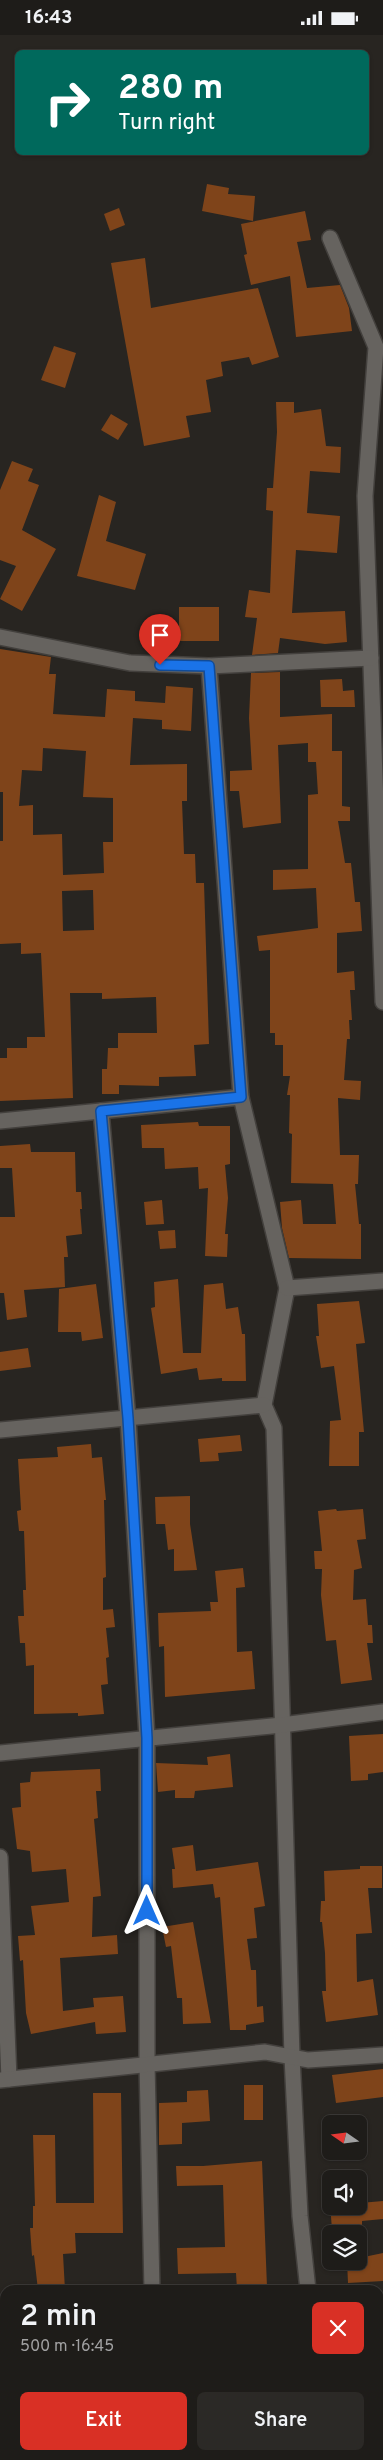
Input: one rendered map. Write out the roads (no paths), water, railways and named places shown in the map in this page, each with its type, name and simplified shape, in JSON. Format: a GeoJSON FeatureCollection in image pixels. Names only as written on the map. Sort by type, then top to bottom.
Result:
{"type":"FeatureCollection","features":[{"type":"Feature","properties":{"kind":"street"},"geometry":{"type":"LineString","coordinates":[[330,238],[376,347],[365,496],[383,1002]]}},
{"type":"Feature","properties":{"kind":"street"},"geometry":{"type":"LineString","coordinates":[[0,637],[130,663],[209,666],[371,659]]}},
{"type":"Feature","properties":{"kind":"street"},"geometry":{"type":"LineString","coordinates":[[209,666],[241,1097],[287,1288],[264,1405],[274,1428],[292,2057],[300,2216],[307,2285]]}},
{"type":"Feature","properties":{"kind":"street"},"geometry":{"type":"LineString","coordinates":[[0,1121],[241,1097]]}},
{"type":"Feature","properties":{"kind":"street"},"geometry":{"type":"LineString","coordinates":[[101,1111],[128,1418],[147,1738],[147,2065],[152,2285]]}},
{"type":"Feature","properties":{"kind":"street"},"geometry":{"type":"LineString","coordinates":[[287,1288],[383,1281]]}},
{"type":"Feature","properties":{"kind":"street"},"geometry":{"type":"LineString","coordinates":[[0,1430],[264,1405]]}},
{"type":"Feature","properties":{"kind":"street"},"geometry":{"type":"LineString","coordinates":[[0,1753],[282,1725],[383,1712]]}},
{"type":"Feature","properties":{"kind":"street"},"geometry":{"type":"LineString","coordinates":[[0,1857],[5,2080],[265,2052],[308,2059],[383,2055]]}}]}
